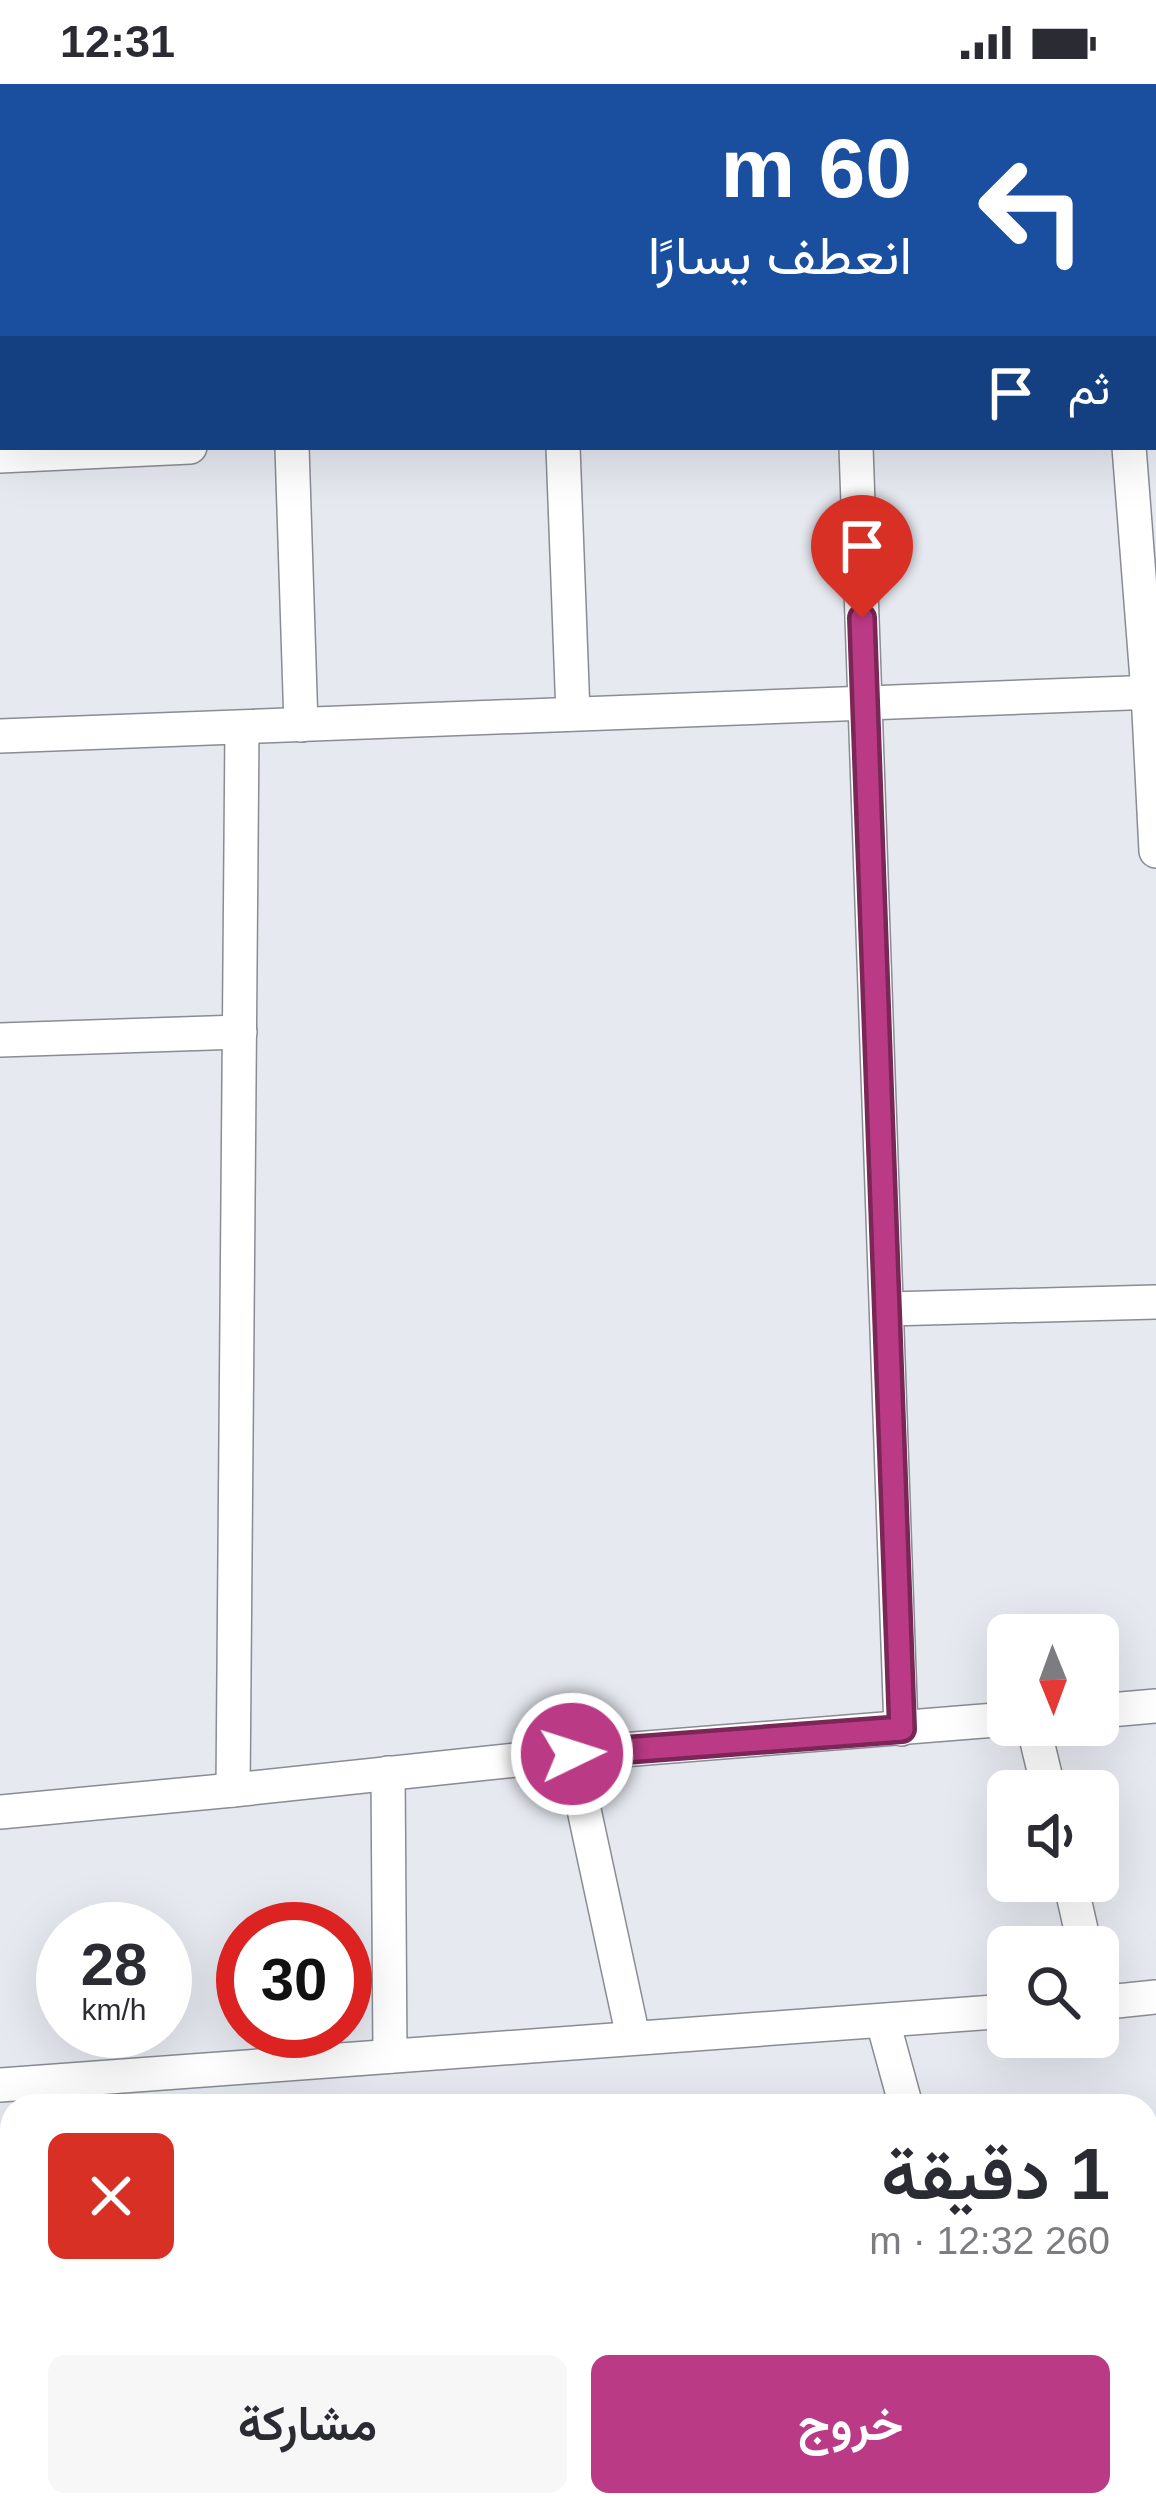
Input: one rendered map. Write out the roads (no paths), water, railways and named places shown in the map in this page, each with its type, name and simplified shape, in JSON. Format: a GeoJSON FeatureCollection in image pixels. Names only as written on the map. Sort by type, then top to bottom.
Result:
{"type":"FeatureCollection","features":[{"type":"Feature","properties":{"kind":"street"},"geometry":{"type":"LineString","coordinates":[[0,456],[114,450]]}},
{"type":"Feature","properties":{"kind":"street"},"geometry":{"type":"LineString","coordinates":[[292,450],[302,725]]}},
{"type":"Feature","properties":{"kind":"street"},"geometry":{"type":"LineString","coordinates":[[563,450],[573,714]]}},
{"type":"Feature","properties":{"kind":"street"},"geometry":{"type":"LineString","coordinates":[[856,450],[902,1729]]}},
{"type":"Feature","properties":{"kind":"street"},"geometry":{"type":"LineString","coordinates":[[1129,450],[1152,692],[1156,851]]}},
{"type":"Feature","properties":{"kind":"street"},"geometry":{"type":"LineString","coordinates":[[0,736],[1152,692]]}},
{"type":"Feature","properties":{"kind":"street"},"geometry":{"type":"LineString","coordinates":[[233,1790],[242,728]]}},
{"type":"Feature","properties":{"kind":"street"},"geometry":{"type":"LineString","coordinates":[[0,1040],[240,1032]]}},
{"type":"Feature","properties":{"kind":"street"},"geometry":{"type":"LineString","coordinates":[[888,1309],[1156,1302]]}},
{"type":"Feature","properties":{"kind":"street"},"geometry":{"type":"LineString","coordinates":[[1119,1709],[1156,1706]]}},
{"type":"Feature","properties":{"kind":"street"},"geometry":{"type":"LineString","coordinates":[[0,1811],[572,1754],[987,1721]]}},
{"type":"Feature","properties":{"kind":"street"},"geometry":{"type":"LineString","coordinates":[[572,1754],[633,2037]]}},
{"type":"Feature","properties":{"kind":"street"},"geometry":{"type":"LineString","coordinates":[[388,1773],[390,2056]]}},
{"type":"Feature","properties":{"kind":"street"},"geometry":{"type":"LineString","coordinates":[[1119,2001],[1156,1997]]}},
{"type":"Feature","properties":{"kind":"street"},"geometry":{"type":"LineString","coordinates":[[23,2091],[390,2056],[987,2013]]}},
{"type":"Feature","properties":{"kind":"street"},"geometry":{"type":"LineString","coordinates":[[883,2022],[903,2094]]}}]}
